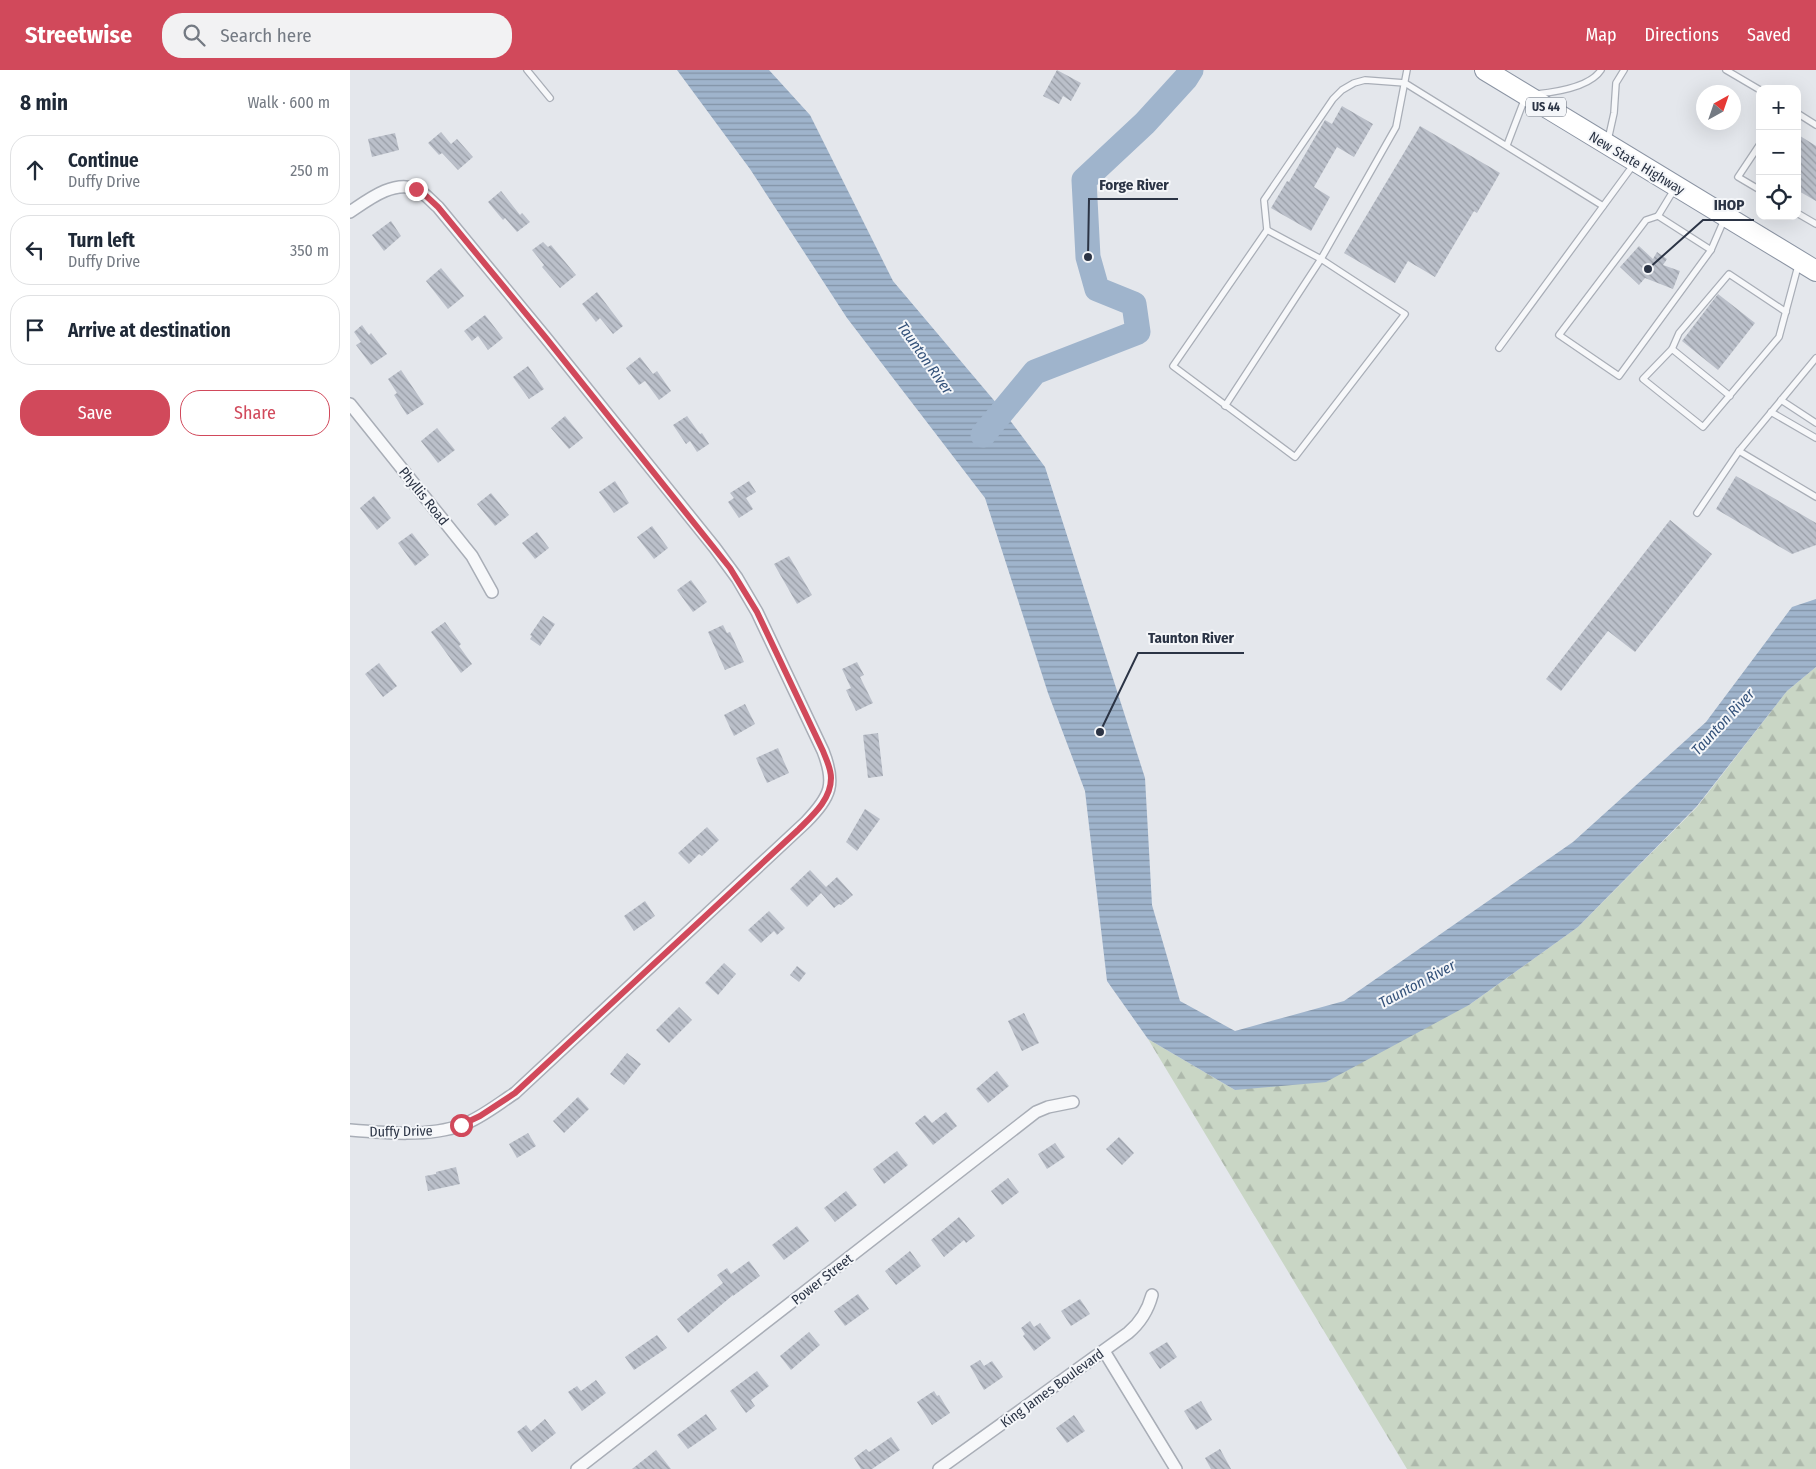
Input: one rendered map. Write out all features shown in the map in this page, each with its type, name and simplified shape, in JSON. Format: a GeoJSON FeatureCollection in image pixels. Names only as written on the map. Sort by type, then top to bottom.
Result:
{"type":"FeatureCollection","features":[{"type":"Feature","properties":{"kind":"highway","name":"New State Highway"},"geometry":{"type":"LineString","coordinates":[[1484,70],[1808,266]]}},
{"type":"Feature","properties":{"kind":"street","name":"Duffy Drive"},"geometry":{"type":"LineString","coordinates":[[350,212],[372,198],[398,188],[416,189],[438,207],[546,338],[737,578],[757,612],[823,751],[830,768],[831,777],[830,786],[822,803],[806,822],[515,1093],[480,1116],[461,1125],[443,1130],[405,1132],[350,1130]]}},
{"type":"Feature","properties":{"kind":"street","name":"Phyllis Road"},"geometry":{"type":"LineString","coordinates":[[350,404],[472,556],[492,592]]}},
{"type":"Feature","properties":{"kind":"street","name":"Power Street"},"geometry":{"type":"LineString","coordinates":[[577,1469],[1036,1112],[1048,1107],[1073,1102]]}},
{"type":"Feature","properties":{"kind":"street","name":"King James Boulevard"},"geometry":{"type":"LineString","coordinates":[[938,1469],[1104,1351],[1136,1326],[1150,1304],[1152,1295]]}},
{"type":"Feature","properties":{"kind":"street"},"geometry":{"type":"LineString","coordinates":[[1104,1351],[1176,1469]]}},
{"type":"Feature","properties":{"kind":"lane"},"geometry":{"type":"LineString","coordinates":[[527,70],[550,98]]}},
{"type":"Feature","properties":{"kind":"lane"},"geometry":{"type":"LineString","coordinates":[[1225,406],[1321,259],[1396,127],[1407,70]]}},
{"type":"Feature","properties":{"kind":"lane"},"geometry":{"type":"LineString","coordinates":[[1507,145],[1526,95],[1561,92],[1597,76],[1601,70]]}},
{"type":"Feature","properties":{"kind":"lane"},"geometry":{"type":"LineString","coordinates":[[1607,144],[1614,112],[1616,83],[1624,70]]}},
{"type":"Feature","properties":{"kind":"lane"},"geometry":{"type":"LineString","coordinates":[[1726,70],[1756,88]]}},
{"type":"Feature","properties":{"kind":"lane"},"geometry":{"type":"LineString","coordinates":[[1267,230],[1321,259],[1405,314],[1295,457],[1173,366],[1267,230],[1264,200],[1338,94],[1354,83],[1365,80],[1405,83],[1603,206]]}},
{"type":"Feature","properties":{"kind":"lane"},"geometry":{"type":"LineString","coordinates":[[1801,116],[1816,125]]}},
{"type":"Feature","properties":{"kind":"lane"},"geometry":{"type":"LineString","coordinates":[[1756,150],[1738,177],[1756,188]]}},
{"type":"Feature","properties":{"kind":"lane"},"geometry":{"type":"LineString","coordinates":[[1499,348],[1636,162]]}},
{"type":"Feature","properties":{"kind":"lane"},"geometry":{"type":"LineString","coordinates":[[1676,186],[1658,216],[1646,220],[1559,335],[1619,376],[1711,250],[1726,216]]}},
{"type":"Feature","properties":{"kind":"lane"},"geometry":{"type":"LineString","coordinates":[[1801,215],[1816,224]]}},
{"type":"Feature","properties":{"kind":"lane"},"geometry":{"type":"LineString","coordinates":[[1658,216],[1711,250]]}},
{"type":"Feature","properties":{"kind":"lane"},"geometry":{"type":"LineString","coordinates":[[1786,312],[1729,274],[1679,333],[1672,349],[1643,379],[1703,427],[1779,337],[1786,312],[1808,266]]}},
{"type":"Feature","properties":{"kind":"lane"},"geometry":{"type":"LineString","coordinates":[[1672,349],[1730,396]]}},
{"type":"Feature","properties":{"kind":"lane"},"geometry":{"type":"LineString","coordinates":[[1696,512],[1739,452],[1816,358]]}},
{"type":"Feature","properties":{"kind":"lane"},"geometry":{"type":"LineString","coordinates":[[1781,400],[1816,423]]}},
{"type":"Feature","properties":{"kind":"lane"},"geometry":{"type":"LineString","coordinates":[[1771,412],[1816,438]]}},
{"type":"Feature","properties":{"kind":"lane"},"geometry":{"type":"LineString","coordinates":[[1739,452],[1816,497]]}},
{"type":"Feature","properties":{"kind":"green space"},"geometry":{"type":"Polygon","coordinates":[[[1816,667],[1816,1469],[1407,1469],[1148,1039],[1235,1090],[1469,1005],[1578,927],[1697,807],[1787,691],[1816,667]]]}},
{"type":"Feature","properties":{"kind":"water"},"geometry":{"type":"Polygon","coordinates":[[[677,70],[769,70],[810,115],[893,281],[1003,411],[1045,467],[1145,778],[1152,905],[1180,1001],[1235,1031],[1344,1001],[1573,842],[1706,722],[1792,607],[1816,599],[1816,667],[1787,691],[1697,806],[1578,927],[1469,1005],[1326,1082],[1235,1090],[1148,1039],[1107,981],[1085,791],[1048,693],[985,498],[847,318],[750,169],[677,70]]]}},
{"type":"Feature","properties":{"kind":"building"},"geometry":{"type":"Polygon","coordinates":[[[1057,70],[1081,83],[1071,101],[1063,96],[1059,104],[1043,96],[1057,70]]]}},
{"type":"Feature","properties":{"kind":"building"},"geometry":{"type":"Polygon","coordinates":[[[1342,106],[1373,124],[1354,157],[1337,147],[1314,187],[1330,197],[1311,231],[1271,208],[1287,181],[1289,182],[1325,120],[1332,124],[1342,106]]]}},
{"type":"Feature","properties":{"kind":"building"},"geometry":{"type":"Polygon","coordinates":[[[1420,126],[1500,173],[1477,213],[1474,211],[1435,277],[1408,261],[1395,283],[1344,253],[1420,126]]]}},
{"type":"Feature","properties":{"kind":"building"},"geometry":{"type":"Polygon","coordinates":[[[441,132],[451,144],[457,139],[473,157],[458,170],[442,153],[439,155],[428,143],[441,132]]]}},
{"type":"Feature","properties":{"kind":"building"},"geometry":{"type":"Polygon","coordinates":[[[395,133],[399,150],[372,157],[368,139],[395,133]]]}},
{"type":"Feature","properties":{"kind":"building"},"geometry":{"type":"Polygon","coordinates":[[[1801,137],[1816,146],[1816,201],[1801,192],[1801,137]]]}},
{"type":"Feature","properties":{"kind":"building"},"geometry":{"type":"Polygon","coordinates":[[[501,191],[520,215],[522,213],[530,222],[517,232],[505,218],[503,220],[488,202],[501,191]]]}},
{"type":"Feature","properties":{"kind":"building"},"geometry":{"type":"Polygon","coordinates":[[[391,221],[401,236],[384,251],[372,235],[391,221]]]}},
{"type":"Feature","properties":{"kind":"building"},"geometry":{"type":"Polygon","coordinates":[[[543,242],[548,247],[551,245],[576,275],[560,288],[542,267],[544,265],[532,250],[543,242]]]}},
{"type":"Feature","properties":{"kind":"building"},"geometry":{"type":"Polygon","coordinates":[[[1639,246],[1653,259],[1657,252],[1667,259],[1663,265],[1680,271],[1673,289],[1645,278],[1639,285],[1620,267],[1639,246]]]}},
{"type":"Feature","properties":{"kind":"building"},"geometry":{"type":"Polygon","coordinates":[[[441,268],[464,296],[448,309],[426,281],[441,268]]]}},
{"type":"Feature","properties":{"kind":"building"},"geometry":{"type":"Polygon","coordinates":[[[597,292],[623,326],[613,334],[600,318],[596,322],[582,304],[597,292]]]}},
{"type":"Feature","properties":{"kind":"building"},"geometry":{"type":"Polygon","coordinates":[[[1718,294],[1755,323],[1718,370],[1682,341],[1718,294]]]}},
{"type":"Feature","properties":{"kind":"building"},"geometry":{"type":"Polygon","coordinates":[[[485,315],[503,338],[488,350],[478,336],[472,341],[464,331],[485,315]]]}},
{"type":"Feature","properties":{"kind":"building"},"geometry":{"type":"Polygon","coordinates":[[[362,325],[369,335],[371,333],[387,354],[371,365],[356,345],[361,342],[354,332],[362,325]]]}},
{"type":"Feature","properties":{"kind":"building"},"geometry":{"type":"Polygon","coordinates":[[[640,357],[653,374],[657,371],[671,391],[659,400],[645,381],[639,385],[626,368],[640,357]]]}},
{"type":"Feature","properties":{"kind":"building"},"geometry":{"type":"Polygon","coordinates":[[[528,366],[544,389],[529,399],[513,377],[528,366]]]}},
{"type":"Feature","properties":{"kind":"building"},"geometry":{"type":"Polygon","coordinates":[[[401,370],[424,404],[407,415],[394,395],[397,393],[388,379],[401,370]]]}},
{"type":"Feature","properties":{"kind":"building"},"geometry":{"type":"Polygon","coordinates":[[[565,416],[583,438],[569,449],[551,428],[565,416]]]}},
{"type":"Feature","properties":{"kind":"building"},"geometry":{"type":"Polygon","coordinates":[[[687,416],[709,444],[697,452],[690,441],[686,444],[673,425],[687,416]]]}},
{"type":"Feature","properties":{"kind":"building"},"geometry":{"type":"Polygon","coordinates":[[[437,428],[455,450],[438,463],[421,441],[437,428]]]}},
{"type":"Feature","properties":{"kind":"building"},"geometry":{"type":"Polygon","coordinates":[[[1736,476],[1816,523],[1816,545],[1792,554],[1716,509],[1736,476]]]}},
{"type":"Feature","properties":{"kind":"building"},"geometry":{"type":"Polygon","coordinates":[[[615,481],[629,503],[614,513],[599,492],[615,481]]]}},
{"type":"Feature","properties":{"kind":"building"},"geometry":{"type":"Polygon","coordinates":[[[749,481],[756,492],[746,498],[753,509],[739,518],[728,502],[734,498],[730,493],[749,481]]]}},
{"type":"Feature","properties":{"kind":"building"},"geometry":{"type":"Polygon","coordinates":[[[491,493],[509,515],[495,526],[477,504],[491,493]]]}},
{"type":"Feature","properties":{"kind":"building"},"geometry":{"type":"Polygon","coordinates":[[[374,496],[391,518],[377,530],[360,508],[374,496]]]}},
{"type":"Feature","properties":{"kind":"building"},"geometry":{"type":"Polygon","coordinates":[[[1670,520],[1712,554],[1635,652],[1608,631],[1561,691],[1546,679],[1670,520]]]}},
{"type":"Feature","properties":{"kind":"building"},"geometry":{"type":"Polygon","coordinates":[[[652,526],[668,548],[654,559],[637,537],[652,526]]]}},
{"type":"Feature","properties":{"kind":"building"},"geometry":{"type":"Polygon","coordinates":[[[537,532],[549,548],[535,559],[522,543],[537,532]]]}},
{"type":"Feature","properties":{"kind":"building"},"geometry":{"type":"Polygon","coordinates":[[[412,533],[429,555],[415,566],[398,543],[412,533]]]}},
{"type":"Feature","properties":{"kind":"building"},"geometry":{"type":"Polygon","coordinates":[[[789,556],[812,595],[797,604],[774,564],[789,556]]]}},
{"type":"Feature","properties":{"kind":"building"},"geometry":{"type":"Polygon","coordinates":[[[691,580],[707,602],[693,612],[677,590],[691,580]]]}},
{"type":"Feature","properties":{"kind":"building"},"geometry":{"type":"Polygon","coordinates":[[[543,616],[555,624],[540,646],[530,639],[532,636],[530,635],[543,616]]]}},
{"type":"Feature","properties":{"kind":"building"},"geometry":{"type":"Polygon","coordinates":[[[445,622],[461,644],[459,646],[472,664],[461,673],[431,632],[445,622]]]}},
{"type":"Feature","properties":{"kind":"building"},"geometry":{"type":"Polygon","coordinates":[[[723,625],[727,633],[730,632],[744,662],[725,670],[708,632],[723,625]]]}},
{"type":"Feature","properties":{"kind":"building"},"geometry":{"type":"Polygon","coordinates":[[[857,662],[864,675],[860,677],[873,703],[856,711],[846,690],[851,688],[842,669],[857,662]]]}},
{"type":"Feature","properties":{"kind":"building"},"geometry":{"type":"Polygon","coordinates":[[[379,663],[397,686],[383,697],[365,674],[379,663]]]}},
{"type":"Feature","properties":{"kind":"building"},"geometry":{"type":"Polygon","coordinates":[[[745,704],[755,724],[734,736],[724,715],[745,704]]]}},
{"type":"Feature","properties":{"kind":"building"},"geometry":{"type":"Polygon","coordinates":[[[878,733],[883,776],[868,778],[863,735],[878,733]]]}},
{"type":"Feature","properties":{"kind":"building"},"geometry":{"type":"Polygon","coordinates":[[[778,748],[789,773],[767,783],[756,758],[778,748]]]}},
{"type":"Feature","properties":{"kind":"building"},"geometry":{"type":"Polygon","coordinates":[[[865,809],[880,819],[857,851],[846,842],[865,809]]]}},
{"type":"Feature","properties":{"kind":"building"},"geometry":{"type":"Polygon","coordinates":[[[707,827],[719,840],[702,856],[699,854],[689,864],[678,853],[707,827]]]}},
{"type":"Feature","properties":{"kind":"building"},"geometry":{"type":"Polygon","coordinates":[[[810,870],[826,887],[837,877],[853,895],[834,908],[821,893],[807,907],[790,889],[810,870]]]}},
{"type":"Feature","properties":{"kind":"building"},"geometry":{"type":"Polygon","coordinates":[[[645,901],[655,916],[634,931],[624,916],[645,901]]]}},
{"type":"Feature","properties":{"kind":"building"},"geometry":{"type":"Polygon","coordinates":[[[769,911],[785,928],[777,935],[774,931],[761,943],[748,930],[769,911]]]}},
{"type":"Feature","properties":{"kind":"building"},"geometry":{"type":"Polygon","coordinates":[[[724,963],[736,974],[718,995],[705,983],[724,963]]]}},
{"type":"Feature","properties":{"kind":"building"},"geometry":{"type":"Polygon","coordinates":[[[797,966],[806,973],[799,982],[790,975],[797,966]]]}},
{"type":"Feature","properties":{"kind":"building"},"geometry":{"type":"Polygon","coordinates":[[[679,1007],[692,1020],[669,1043],[656,1030],[679,1007]]]}},
{"type":"Feature","properties":{"kind":"building"},"geometry":{"type":"Polygon","coordinates":[[[1024,1013],[1039,1043],[1022,1051],[1008,1021],[1024,1013]]]}},
{"type":"Feature","properties":{"kind":"building"},"geometry":{"type":"Polygon","coordinates":[[[627,1053],[641,1064],[624,1085],[610,1074],[627,1053]]]}},
{"type":"Feature","properties":{"kind":"building"},"geometry":{"type":"Polygon","coordinates":[[[997,1071],[1009,1086],[988,1103],[976,1089],[997,1071]]]}},
{"type":"Feature","properties":{"kind":"building"},"geometry":{"type":"Polygon","coordinates":[[[578,1097],[589,1109],[564,1133],[553,1121],[578,1097]]]}},
{"type":"Feature","properties":{"kind":"building"},"geometry":{"type":"Polygon","coordinates":[[[946,1112],[957,1126],[933,1145],[915,1123],[925,1115],[932,1123],[946,1112]]]}},
{"type":"Feature","properties":{"kind":"building"},"geometry":{"type":"Polygon","coordinates":[[[528,1133],[536,1146],[517,1158],[509,1144],[528,1133]]]}},
{"type":"Feature","properties":{"kind":"building"},"geometry":{"type":"Polygon","coordinates":[[[1119,1137],[1134,1153],[1122,1165],[1106,1149],[1119,1137]]]}},
{"type":"Feature","properties":{"kind":"building"},"geometry":{"type":"Polygon","coordinates":[[[1055,1143],[1065,1157],[1047,1169],[1038,1154],[1055,1143]]]}},
{"type":"Feature","properties":{"kind":"building"},"geometry":{"type":"Polygon","coordinates":[[[897,1151],[908,1165],[884,1184],[873,1169],[897,1151]]]}},
{"type":"Feature","properties":{"kind":"building"},"geometry":{"type":"Polygon","coordinates":[[[456,1167],[460,1184],[428,1191],[425,1176],[456,1167]]]}},
{"type":"Feature","properties":{"kind":"building"},"geometry":{"type":"Polygon","coordinates":[[[1008,1178],[1019,1192],[1002,1205],[991,1191],[1008,1178]]]}},
{"type":"Feature","properties":{"kind":"building"},"geometry":{"type":"Polygon","coordinates":[[[846,1191],[857,1205],[835,1222],[824,1208],[846,1191]]]}},
{"type":"Feature","properties":{"kind":"building"},"geometry":{"type":"Polygon","coordinates":[[[959,1217],[975,1236],[966,1243],[964,1240],[944,1257],[931,1240],[959,1217]]]}},
{"type":"Feature","properties":{"kind":"building"},"geometry":{"type":"Polygon","coordinates":[[[797,1226],[809,1241],[784,1260],[772,1245],[797,1226]]]}},
{"type":"Feature","properties":{"kind":"building"},"geometry":{"type":"Polygon","coordinates":[[[910,1251],[921,1266],[896,1285],[885,1271],[910,1251]]]}},
{"type":"Feature","properties":{"kind":"building"},"geometry":{"type":"Polygon","coordinates":[[[749,1261],[760,1276],[733,1295],[688,1333],[677,1319],[723,1283],[717,1275],[727,1268],[731,1274],[749,1261]]]}},
{"type":"Feature","properties":{"kind":"building"},"geometry":{"type":"Polygon","coordinates":[[[858,1294],[869,1309],[845,1326],[834,1311],[858,1294]]]}},
{"type":"Feature","properties":{"kind":"building"},"geometry":{"type":"Polygon","coordinates":[[[1080,1299],[1090,1314],[1071,1326],[1061,1311],[1080,1299]]]}},
{"type":"Feature","properties":{"kind":"building"},"geometry":{"type":"Polygon","coordinates":[[[1030,1321],[1034,1327],[1040,1323],[1051,1338],[1034,1351],[1023,1336],[1025,1334],[1021,1328],[1030,1321]]]}},
{"type":"Feature","properties":{"kind":"building"},"geometry":{"type":"Polygon","coordinates":[[[809,1332],[820,1345],[791,1370],[780,1356],[809,1332]]]}},
{"type":"Feature","properties":{"kind":"building"},"geometry":{"type":"Polygon","coordinates":[[[657,1335],[667,1348],[634,1370],[625,1357],[657,1335]]]}},
{"type":"Feature","properties":{"kind":"building"},"geometry":{"type":"Polygon","coordinates":[[[1167,1342],[1177,1357],[1160,1369],[1149,1353],[1167,1342]]]}},
{"type":"Feature","properties":{"kind":"building"},"geometry":{"type":"Polygon","coordinates":[[[980,1360],[984,1366],[992,1361],[1003,1377],[984,1390],[970,1366],[980,1360]]]}},
{"type":"Feature","properties":{"kind":"building"},"geometry":{"type":"Polygon","coordinates":[[[757,1371],[769,1386],[751,1400],[755,1406],[746,1413],[730,1391],[757,1371]]]}},
{"type":"Feature","properties":{"kind":"building"},"geometry":{"type":"Polygon","coordinates":[[[596,1380],[606,1393],[582,1411],[568,1392],[577,1386],[581,1391],[596,1380]]]}},
{"type":"Feature","properties":{"kind":"building"},"geometry":{"type":"Polygon","coordinates":[[[934,1391],[937,1396],[939,1395],[950,1413],[932,1425],[917,1402],[934,1391]]]}},
{"type":"Feature","properties":{"kind":"building"},"geometry":{"type":"Polygon","coordinates":[[[1201,1401],[1212,1420],[1196,1430],[1184,1411],[1201,1401]]]}},
{"type":"Feature","properties":{"kind":"building"},"geometry":{"type":"Polygon","coordinates":[[[706,1414],[717,1429],[688,1449],[677,1435],[706,1414]]]}},
{"type":"Feature","properties":{"kind":"building"},"geometry":{"type":"Polygon","coordinates":[[[1074,1415],[1085,1431],[1067,1443],[1056,1428],[1074,1415]]]}},
{"type":"Feature","properties":{"kind":"building"},"geometry":{"type":"Polygon","coordinates":[[[545,1419],[556,1433],[532,1452],[517,1432],[526,1425],[531,1431],[545,1419]]]}},
{"type":"Feature","properties":{"kind":"building"},"geometry":{"type":"Polygon","coordinates":[[[891,1437],[900,1450],[872,1469],[861,1469],[854,1458],[866,1449],[869,1452],[891,1437]]]}},
{"type":"Feature","properties":{"kind":"building"},"geometry":{"type":"Polygon","coordinates":[[[1220,1449],[1231,1469],[1211,1469],[1205,1458],[1220,1449]]]}},
{"type":"Feature","properties":{"kind":"building"},"geometry":{"type":"Polygon","coordinates":[[[656,1450],[671,1469],[632,1469],[656,1450]]]}},
{"type":"Feature","properties":{"kind":"waterway"},"geometry":{"type":"LineString","coordinates":[[983,435],[1035,372],[1138,332],[1134,304],[1097,289],[1088,257],[1084,180],[1145,123],[1191,70]]}},
{"type":"Feature","properties":{"kind":"place","name":"Forge River"},"geometry":{"type":"Point","coordinates":[1088,257]}},
{"type":"Feature","properties":{"kind":"place","name":"IHOP"},"geometry":{"type":"Point","coordinates":[1648,269]}},
{"type":"Feature","properties":{"kind":"place","name":"Taunton River"},"geometry":{"type":"Point","coordinates":[1100,732]}},
{"type":"Feature","properties":{"kind":"route"},"geometry":{"type":"LineString","coordinates":[[416,189],[438,207],[546,338],[730,568],[757,612],[823,751],[830,768],[831,777],[827,795],[815,813],[798,830],[515,1093],[480,1116],[461,1125]]}}]}
